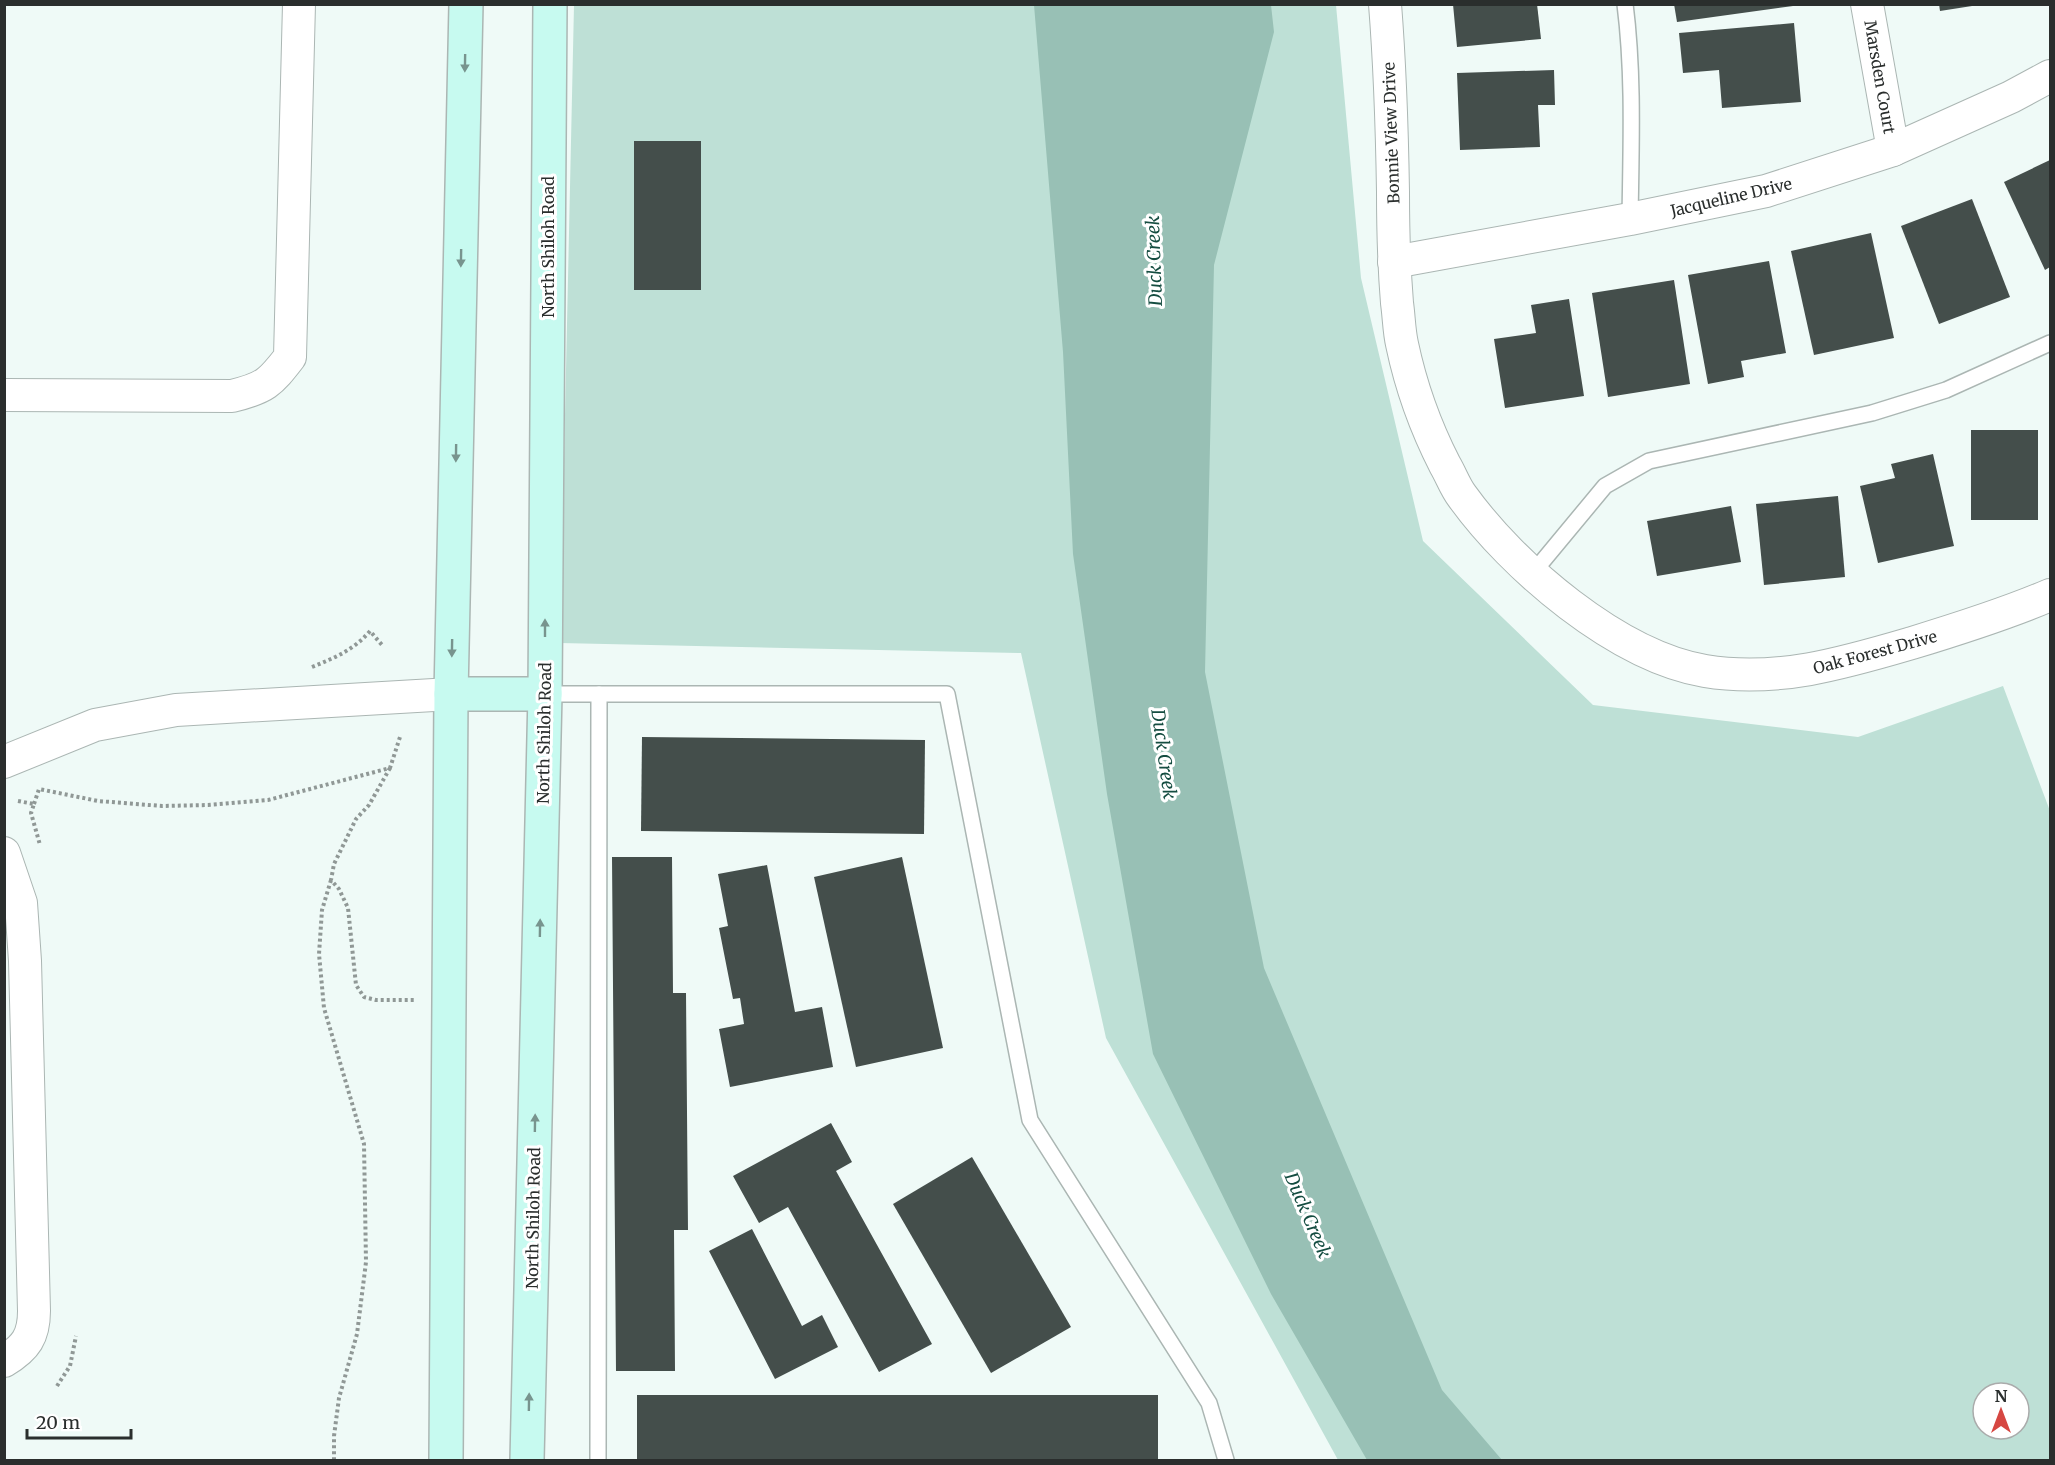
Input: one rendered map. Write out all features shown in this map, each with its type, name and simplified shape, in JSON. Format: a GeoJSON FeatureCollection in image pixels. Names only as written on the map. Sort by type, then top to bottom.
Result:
{"type":"FeatureCollection","features":[{"type":"Feature","properties":{"kind":"main road"},"geometry":{"type":"LineString","coordinates":[[446,1461],[451,694],[466,4]]}},
{"type":"Feature","properties":{"kind":"main road","name":"North Shiloh Road"},"geometry":{"type":"LineString","coordinates":[[527,1461],[545,694],[550,4]]}},
{"type":"Feature","properties":{"kind":"main road"},"geometry":{"type":"LineString","coordinates":[[451,694],[545,694]]}},
{"type":"Feature","properties":{"kind":"street"},"geometry":{"type":"LineString","coordinates":[[4,395],[232,396],[254,391],[270,382],[290,357],[299,4]]}},
{"type":"Feature","properties":{"kind":"street","name":"Bonnie View Drive"},"geometry":{"type":"LineString","coordinates":[[1385,4],[1392,97],[1394,262]]}},
{"type":"Feature","properties":{"kind":"street","name":"Marsden Court"},"geometry":{"type":"LineString","coordinates":[[1867,4],[1893,150]]}},
{"type":"Feature","properties":{"kind":"street","name":"Jacqueline Drive"},"geometry":{"type":"LineString","coordinates":[[1394,262],[1630,219],[1766,191],[1893,150],[2011,97],[2050,76]]}},
{"type":"Feature","properties":{"kind":"street","name":"Oak Forest Drive"},"geometry":{"type":"LineString","coordinates":[[1394,262],[1401,340],[1414,394],[1434,442],[1460,494],[1489,530],[1532,574],[1585,615],[1635,646],[1673,663],[1695,668],[1748,674],[1789,673],[1834,665],[1949,632],[2050,595]]}},
{"type":"Feature","properties":{"kind":"street"},"geometry":{"type":"LineString","coordinates":[[4,762],[95,725],[177,710],[451,694]]}},
{"type":"Feature","properties":{"kind":"street"},"geometry":{"type":"LineString","coordinates":[[4,853],[21,903],[25,961],[17,1146],[34,1328],[21,1351],[4,1361]]}},
{"type":"Feature","properties":{"kind":"lane"},"geometry":{"type":"LineString","coordinates":[[1625,4],[1629,34],[1630,219]]}},
{"type":"Feature","properties":{"kind":"lane"},"geometry":{"type":"LineString","coordinates":[[1532,574],[1605,486],[1649,461],[1872,413],[1946,390],[2050,343]]}},
{"type":"Feature","properties":{"kind":"lane"},"geometry":{"type":"LineString","coordinates":[[545,694],[947,694],[1030,1120],[1209,1403],[1226,1461]]}},
{"type":"Feature","properties":{"kind":"lane"},"geometry":{"type":"LineString","coordinates":[[598,1461],[599,694]]}},
{"type":"Feature","properties":{"kind":"path"},"geometry":{"type":"LineString","coordinates":[[334,1461],[334,1436],[339,1398],[357,1334],[366,1262],[364,1144],[324,1008],[319,954],[322,910],[334,864],[356,819],[369,805],[390,768],[400,737]]}},
{"type":"Feature","properties":{"kind":"path"},"geometry":{"type":"LineString","coordinates":[[40,849],[31,813],[39,789],[98,801],[162,806],[268,800],[390,768]]}},
{"type":"Feature","properties":{"kind":"path"},"geometry":{"type":"LineString","coordinates":[[18,801],[34,804]]}},
{"type":"Feature","properties":{"kind":"path"},"geometry":{"type":"LineString","coordinates":[[331,880],[339,889],[348,908],[356,985],[364,997],[376,1000],[418,1000]]}},
{"type":"Feature","properties":{"kind":"path"},"geometry":{"type":"LineString","coordinates":[[57,1386],[70,1366],[76,1336]]}},
{"type":"Feature","properties":{"kind":"shaded area"},"geometry":{"type":"Polygon","coordinates":[[[574,5],[1336,5],[1361,278],[1423,541],[1593,705],[1858,737],[2003,686],[2050,811],[2050,1460],[1338,1460],[1106,1038],[1021,653],[560,643],[574,5]]]}},
{"type":"Feature","properties":{"kind":"water","name":"Duck Creek"},"geometry":{"type":"Polygon","coordinates":[[[1034,5],[1271,5],[1274,32],[1214,265],[1205,672],[1264,968],[1442,1390],[1502,1460],[1367,1460],[1271,1294],[1153,1054],[1107,794],[1073,554],[1063,352],[1034,5]]]}},
{"type":"Feature","properties":{"kind":"building"},"geometry":{"type":"Polygon","coordinates":[[[1453,4],[1537,4],[1541,39],[1457,47],[1453,4]]]}},
{"type":"Feature","properties":{"kind":"building"},"geometry":{"type":"Polygon","coordinates":[[[1674,4],[1793,4],[1793,6],[1677,22],[1674,4]]]}},
{"type":"Feature","properties":{"kind":"building"},"geometry":{"type":"Polygon","coordinates":[[[1939,4],[1971,4],[1972,6],[1940,11],[1939,4]]]}},
{"type":"Feature","properties":{"kind":"building"},"geometry":{"type":"Polygon","coordinates":[[[1794,23],[1801,102],[1722,108],[1719,70],[1683,73],[1679,33],[1794,23]]]}},
{"type":"Feature","properties":{"kind":"building"},"geometry":{"type":"Polygon","coordinates":[[[1554,70],[1555,105],[1538,105],[1540,147],[1460,150],[1457,73],[1554,70]]]}},
{"type":"Feature","properties":{"kind":"building"},"geometry":{"type":"Polygon","coordinates":[[[634,141],[701,141],[701,290],[634,290],[634,141]]]}},
{"type":"Feature","properties":{"kind":"building"},"geometry":{"type":"Polygon","coordinates":[[[2050,160],[2050,267],[2045,270],[2004,182],[2050,160]]]}},
{"type":"Feature","properties":{"kind":"building"},"geometry":{"type":"Polygon","coordinates":[[[1972,199],[2010,297],[1939,324],[1901,226],[1972,199]]]}},
{"type":"Feature","properties":{"kind":"building"},"geometry":{"type":"Polygon","coordinates":[[[1871,233],[1894,338],[1814,355],[1791,251],[1871,233]]]}},
{"type":"Feature","properties":{"kind":"building"},"geometry":{"type":"Polygon","coordinates":[[[1769,261],[1786,353],[1741,361],[1744,377],[1708,384],[1688,275],[1769,261]]]}},
{"type":"Feature","properties":{"kind":"building"},"geometry":{"type":"Polygon","coordinates":[[[1674,280],[1690,384],[1608,397],[1592,293],[1674,280]]]}},
{"type":"Feature","properties":{"kind":"building"},"geometry":{"type":"Polygon","coordinates":[[[1569,299],[1584,396],[1505,408],[1494,339],[1536,333],[1531,305],[1569,299]]]}},
{"type":"Feature","properties":{"kind":"building"},"geometry":{"type":"Polygon","coordinates":[[[1971,430],[2038,430],[2038,520],[1971,520],[1971,430]]]}},
{"type":"Feature","properties":{"kind":"building"},"geometry":{"type":"Polygon","coordinates":[[[1933,454],[1954,546],[1878,563],[1860,486],[1895,478],[1891,464],[1933,454]]]}},
{"type":"Feature","properties":{"kind":"building"},"geometry":{"type":"Polygon","coordinates":[[[1838,496],[1845,577],[1764,585],[1756,504],[1838,496]]]}},
{"type":"Feature","properties":{"kind":"building"},"geometry":{"type":"Polygon","coordinates":[[[1731,506],[1741,562],[1657,576],[1647,521],[1731,506]]]}},
{"type":"Feature","properties":{"kind":"building"},"geometry":{"type":"Polygon","coordinates":[[[642,737],[925,740],[924,834],[641,831],[642,737]]]}},
{"type":"Feature","properties":{"kind":"building"},"geometry":{"type":"Polygon","coordinates":[[[612,857],[672,857],[673,993],[686,993],[688,1230],[674,1230],[675,1371],[616,1371],[612,857]]]}},
{"type":"Feature","properties":{"kind":"building"},"geometry":{"type":"Polygon","coordinates":[[[902,857],[943,1048],[856,1067],[814,877],[902,857]]]}},
{"type":"Feature","properties":{"kind":"building"},"geometry":{"type":"Polygon","coordinates":[[[767,865],[795,1012],[822,1007],[833,1067],[730,1087],[719,1029],[744,1024],[740,998],[733,999],[719,928],[728,926],[718,874],[767,865]]]}},
{"type":"Feature","properties":{"kind":"building"},"geometry":{"type":"Polygon","coordinates":[[[831,1123],[852,1162],[836,1171],[932,1344],[879,1372],[788,1207],[759,1223],[733,1176],[831,1123]]]}},
{"type":"Feature","properties":{"kind":"building"},"geometry":{"type":"Polygon","coordinates":[[[972,1157],[1071,1327],[991,1373],[893,1204],[972,1157]]]}},
{"type":"Feature","properties":{"kind":"building"},"geometry":{"type":"Polygon","coordinates":[[[752,1229],[802,1326],[822,1315],[838,1347],[775,1379],[709,1251],[752,1229]]]}},
{"type":"Feature","properties":{"kind":"building"},"geometry":{"type":"Polygon","coordinates":[[[637,1395],[1158,1395],[1158,1460],[637,1460],[637,1395]]]}}]}
